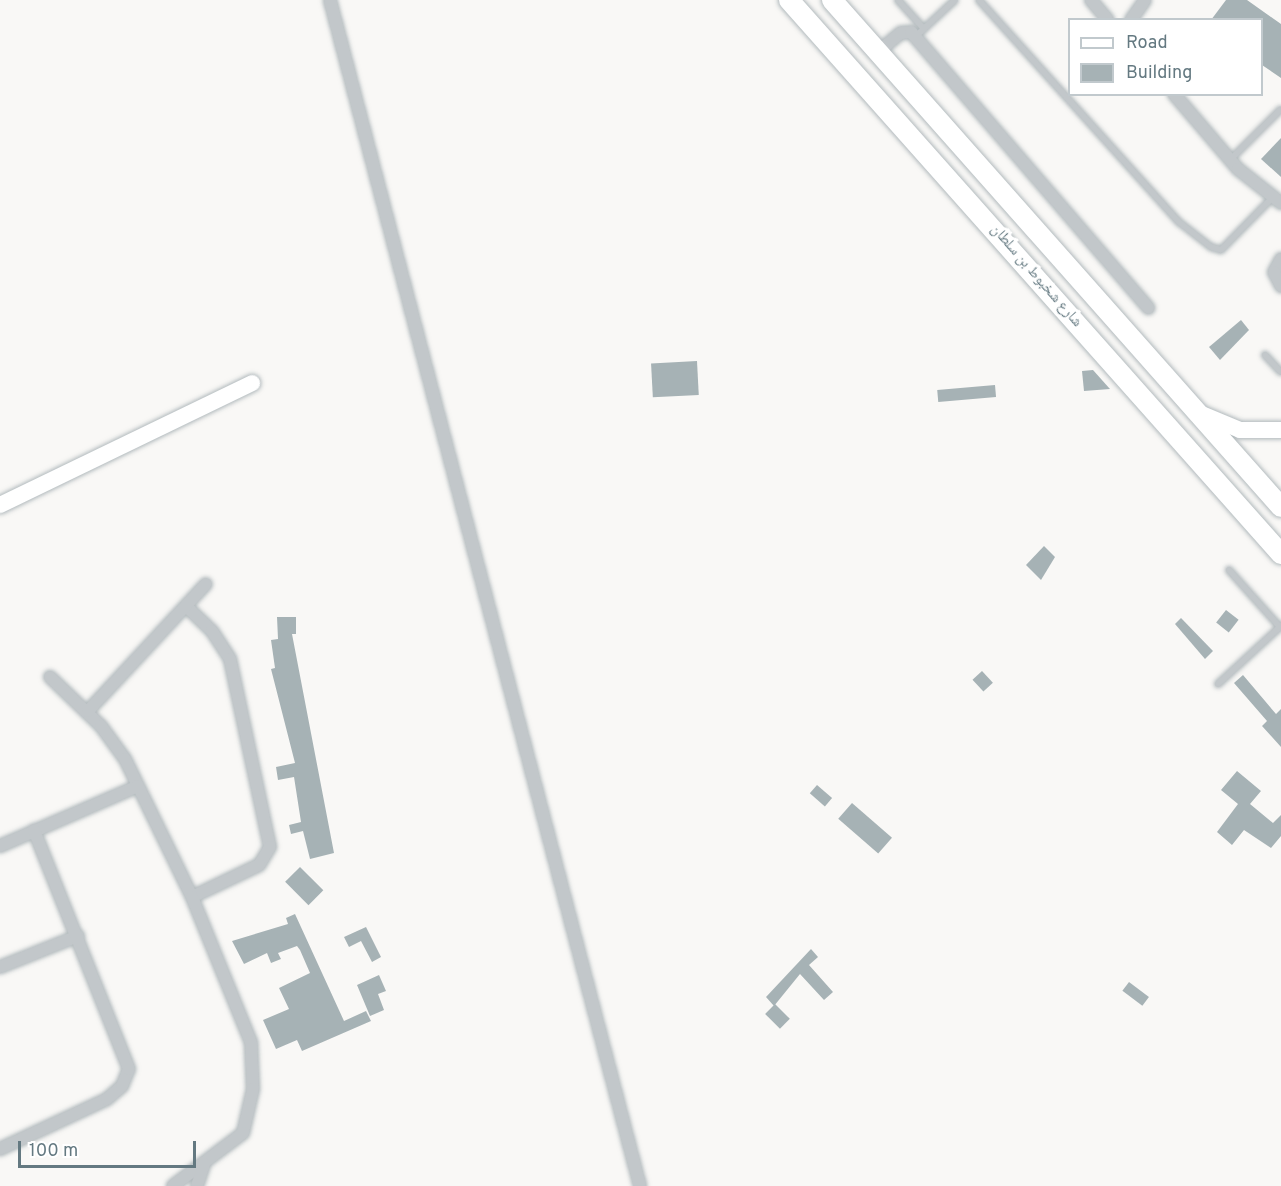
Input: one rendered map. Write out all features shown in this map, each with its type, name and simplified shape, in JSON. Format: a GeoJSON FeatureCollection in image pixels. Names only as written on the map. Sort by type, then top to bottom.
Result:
{"type":"FeatureCollection","features":[{"type":"Feature","properties":{"kind":"main road","name":"شارع شخبوط بن سلطان"},"geometry":{"type":"LineString","coordinates":[[789,0],[1281,554]]}},
{"type":"Feature","properties":{"kind":"main road","name":"شارع شخبوط بن سلطان"},"geometry":{"type":"LineString","coordinates":[[832,0],[1281,507]]}},
{"type":"Feature","properties":{"kind":"street"},"geometry":{"type":"LineString","coordinates":[[330,0],[640,1186]]}},
{"type":"Feature","properties":{"kind":"street"},"geometry":{"type":"LineString","coordinates":[[1091,0],[1106,18]]}},
{"type":"Feature","properties":{"kind":"street"},"geometry":{"type":"LineString","coordinates":[[1132,18],[1145,0]]}},
{"type":"Feature","properties":{"kind":"street"},"geometry":{"type":"LineString","coordinates":[[878,52],[905,31],[920,33],[1148,308]]}},
{"type":"Feature","properties":{"kind":"street"},"geometry":{"type":"LineString","coordinates":[[1176,96],[1230,160],[1277,200]]}},
{"type":"Feature","properties":{"kind":"street"},"geometry":{"type":"LineString","coordinates":[[1281,259],[1274,272],[1281,286]]}},
{"type":"Feature","properties":{"kind":"street"},"geometry":{"type":"LineString","coordinates":[[0,505],[252,383]]}},
{"type":"Feature","properties":{"kind":"street"},"geometry":{"type":"LineString","coordinates":[[1195,410],[1240,430],[1281,430]]}},
{"type":"Feature","properties":{"kind":"street"},"geometry":{"type":"LineString","coordinates":[[88,711],[206,584]]}},
{"type":"Feature","properties":{"kind":"street"},"geometry":{"type":"LineString","coordinates":[[186,606],[212,631],[230,658],[270,847],[259,865],[192,897]]}},
{"type":"Feature","properties":{"kind":"street"},"geometry":{"type":"LineString","coordinates":[[50,677],[88,711],[115,742],[192,897],[240,1008],[253,1056],[253,1089],[243,1133],[180,1184]]}},
{"type":"Feature","properties":{"kind":"street"},"geometry":{"type":"LineString","coordinates":[[0,846],[138,786]]}},
{"type":"Feature","properties":{"kind":"street"},"geometry":{"type":"LineString","coordinates":[[0,1149],[107,1099],[127,1077],[128,1060],[34,831]]}},
{"type":"Feature","properties":{"kind":"street"},"geometry":{"type":"LineString","coordinates":[[0,967],[78,936]]}},
{"type":"Feature","properties":{"kind":"street"},"geometry":{"type":"LineString","coordinates":[[196,1186],[204,1163]]}},
{"type":"Feature","properties":{"kind":"lane"},"geometry":{"type":"LineString","coordinates":[[898,0],[920,33],[956,0]]}},
{"type":"Feature","properties":{"kind":"lane"},"geometry":{"type":"LineString","coordinates":[[979,0],[1179,222],[1211,247],[1221,250],[1277,200]]}},
{"type":"Feature","properties":{"kind":"lane"},"geometry":{"type":"LineString","coordinates":[[1230,160],[1280,110]]}},
{"type":"Feature","properties":{"kind":"lane"},"geometry":{"type":"LineString","coordinates":[[1265,355],[1281,372]]}},
{"type":"Feature","properties":{"kind":"lane"},"geometry":{"type":"LineString","coordinates":[[1218,684],[1280,626],[1229,570]]}},
{"type":"Feature","properties":{"kind":"building"},"geometry":{"type":"Polygon","coordinates":[[[1226,0],[1247,0],[1281,24],[1281,78],[1263,66],[1263,18],[1212,18],[1226,0]]]}},
{"type":"Feature","properties":{"kind":"building"},"geometry":{"type":"Polygon","coordinates":[[[1281,138],[1281,177],[1261,159],[1281,138]]]}},
{"type":"Feature","properties":{"kind":"building"},"geometry":{"type":"Polygon","coordinates":[[[1241,320],[1249,330],[1220,360],[1209,347],[1241,320]]]}},
{"type":"Feature","properties":{"kind":"building"},"geometry":{"type":"Polygon","coordinates":[[[697,361],[699,395],[653,397],[651,363],[697,361]]]}},
{"type":"Feature","properties":{"kind":"building"},"geometry":{"type":"Polygon","coordinates":[[[1093,370],[1110,389],[1084,391],[1082,371],[1093,370]]]}},
{"type":"Feature","properties":{"kind":"building"},"geometry":{"type":"Polygon","coordinates":[[[995,385],[996,397],[938,402],[937,390],[995,385]]]}},
{"type":"Feature","properties":{"kind":"building"},"geometry":{"type":"Polygon","coordinates":[[[1044,546],[1055,557],[1041,580],[1026,565],[1044,546]]]}},
{"type":"Feature","properties":{"kind":"building"},"geometry":{"type":"Polygon","coordinates":[[[1226,610],[1239,620],[1229,632],[1216,623],[1226,610]]]}},
{"type":"Feature","properties":{"kind":"building"},"geometry":{"type":"Polygon","coordinates":[[[277,617],[296,617],[296,634],[292,634],[334,853],[310,859],[303,831],[291,834],[289,825],[301,822],[294,777],[278,780],[276,767],[295,763],[271,669],[275,668],[271,640],[278,639],[277,617]]]}},
{"type":"Feature","properties":{"kind":"building"},"geometry":{"type":"Polygon","coordinates":[[[1181,618],[1213,651],[1205,659],[1175,624],[1181,618]]]}},
{"type":"Feature","properties":{"kind":"building"},"geometry":{"type":"Polygon","coordinates":[[[982,671],[993,683],[983,692],[972,680],[982,671]]]}},
{"type":"Feature","properties":{"kind":"building"},"geometry":{"type":"Polygon","coordinates":[[[1243,675],[1276,714],[1281,709],[1281,747],[1262,726],[1267,721],[1234,683],[1243,675]]]}},
{"type":"Feature","properties":{"kind":"building"},"geometry":{"type":"Polygon","coordinates":[[[1237,771],[1261,791],[1250,804],[1273,823],[1281,815],[1281,836],[1271,848],[1244,830],[1232,845],[1217,832],[1238,804],[1221,790],[1237,771]]]}},
{"type":"Feature","properties":{"kind":"building"},"geometry":{"type":"Polygon","coordinates":[[[817,785],[832,798],[825,806],[810,793],[817,785]]]}},
{"type":"Feature","properties":{"kind":"building"},"geometry":{"type":"Polygon","coordinates":[[[852,803],[892,838],[878,854],[838,819],[852,803]]]}},
{"type":"Feature","properties":{"kind":"building"},"geometry":{"type":"Polygon","coordinates":[[[300,867],[323,890],[308,905],[285,882],[300,867]]]}},
{"type":"Feature","properties":{"kind":"building"},"geometry":{"type":"Polygon","coordinates":[[[295,914],[344,1021],[366,1011],[371,1021],[302,1051],[297,1040],[276,1049],[263,1020],[289,1009],[279,988],[310,973],[300,950],[297,946],[278,953],[281,959],[271,963],[267,953],[244,964],[232,941],[288,924],[286,918],[295,914]]]}},
{"type":"Feature","properties":{"kind":"building"},"geometry":{"type":"Polygon","coordinates":[[[366,927],[381,957],[372,962],[361,941],[349,947],[344,937],[366,927]]]}},
{"type":"Feature","properties":{"kind":"building"},"geometry":{"type":"Polygon","coordinates":[[[811,949],[818,957],[809,965],[833,992],[824,1000],[800,974],[774,1006],[766,997],[811,949]]]}},
{"type":"Feature","properties":{"kind":"building"},"geometry":{"type":"Polygon","coordinates":[[[379,975],[386,991],[378,994],[384,1010],[370,1016],[357,985],[379,975]]]}},
{"type":"Feature","properties":{"kind":"building"},"geometry":{"type":"Polygon","coordinates":[[[1129,982],[1149,997],[1142,1006],[1122,991],[1129,982]]]}},
{"type":"Feature","properties":{"kind":"building"},"geometry":{"type":"Polygon","coordinates":[[[775,1004],[790,1019],[780,1029],[765,1014],[775,1004]]]}}]}
